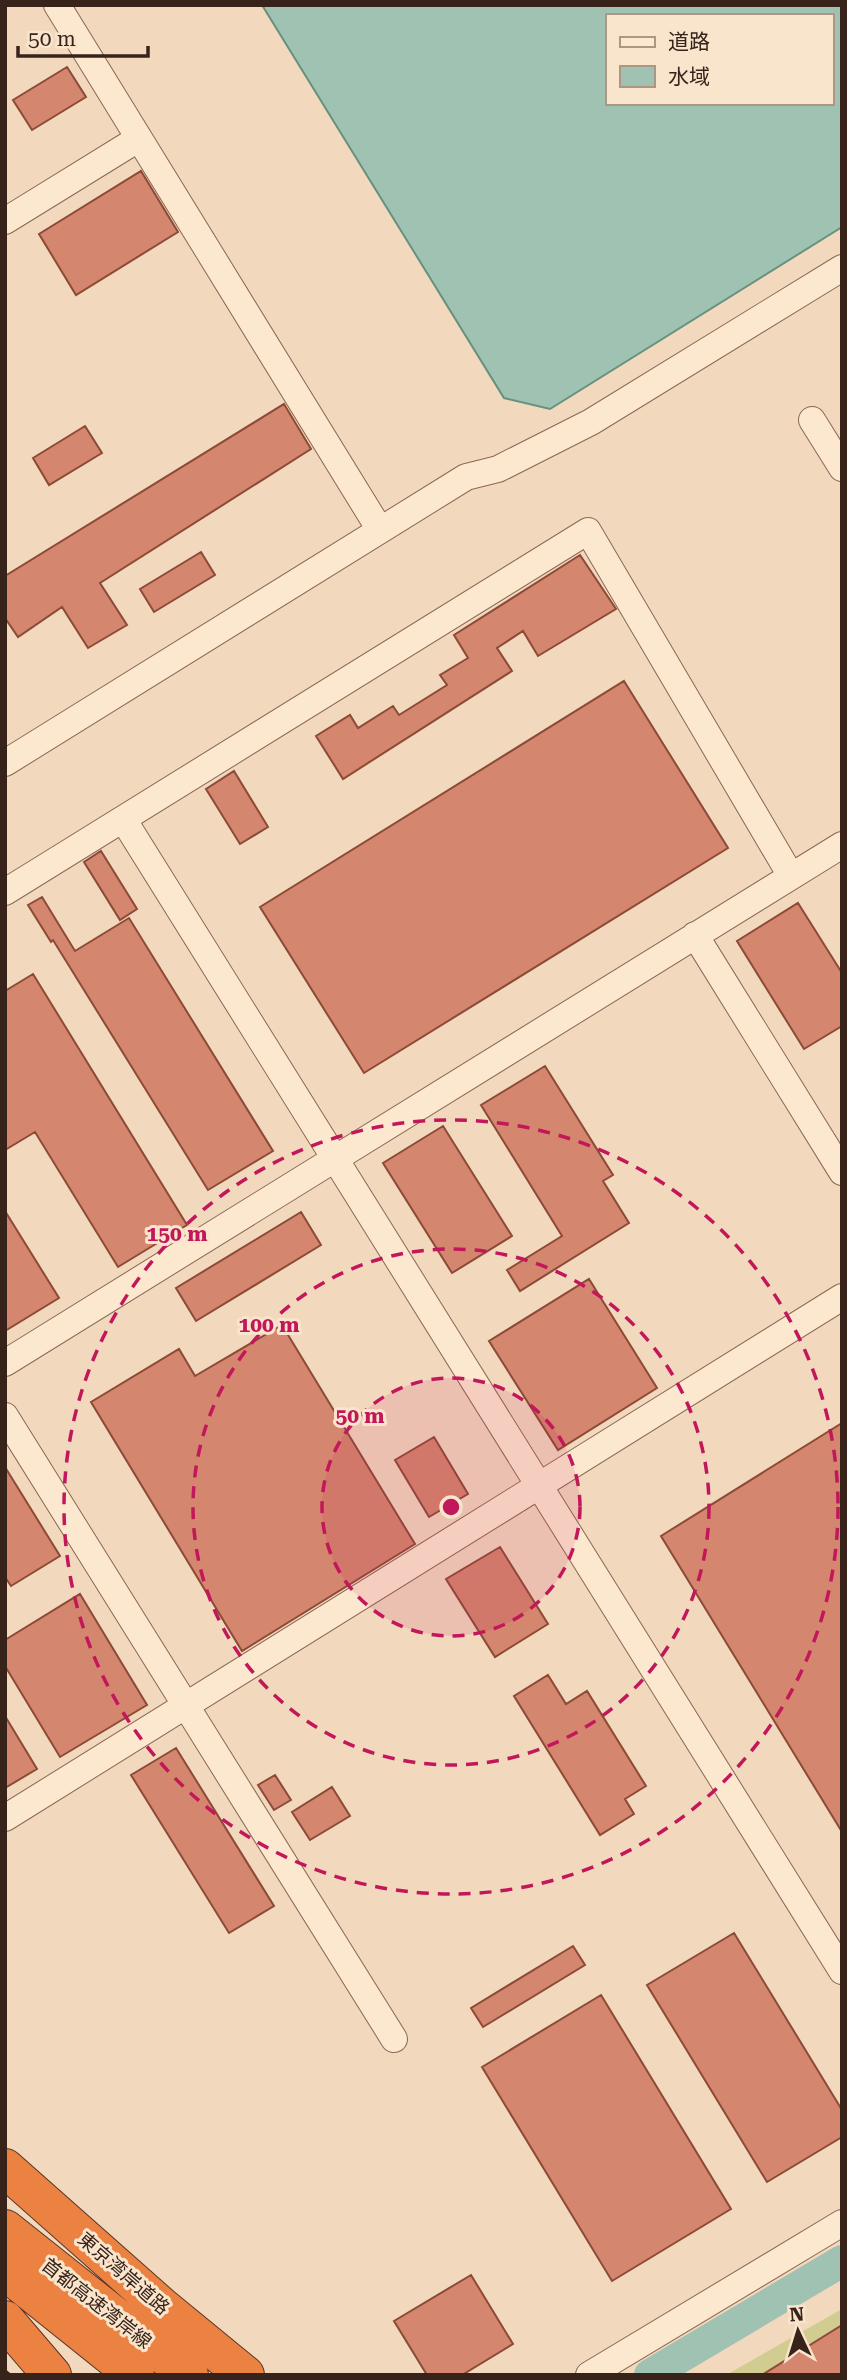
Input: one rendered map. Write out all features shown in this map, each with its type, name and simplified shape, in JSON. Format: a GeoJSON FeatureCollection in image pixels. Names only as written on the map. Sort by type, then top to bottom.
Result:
{"type":"FeatureCollection","features":[{"type":"Feature","properties":{"kind":"highway","name":"東京湾岸道路"},"geometry":{"type":"LineString","coordinates":[[5,2168],[162,2307],[246,2375]]}},
{"type":"Feature","properties":{"kind":"highway"},"geometry":{"type":"LineString","coordinates":[[5,2186],[162,2307]]}},
{"type":"Feature","properties":{"kind":"highway","name":"首都高速湾岸線"},"geometry":{"type":"LineString","coordinates":[[5,2229],[189,2375]]}},
{"type":"Feature","properties":{"kind":"highway","name":"首都高速湾岸線"},"geometry":{"type":"LineString","coordinates":[[5,2271],[135,2375]]}},
{"type":"Feature","properties":{"kind":"highway"},"geometry":{"type":"LineString","coordinates":[[5,2320],[52,2375]]}},
{"type":"Feature","properties":{"kind":"highway"},"geometry":{"type":"LineString","coordinates":[[5,2338],[52,2375]]}},
{"type":"Feature","properties":{"kind":"street"},"geometry":{"type":"LineString","coordinates":[[57,5],[380,530]]}},
{"type":"Feature","properties":{"kind":"street"},"geometry":{"type":"LineString","coordinates":[[5,221],[138,139]]}},
{"type":"Feature","properties":{"kind":"street"},"geometry":{"type":"LineString","coordinates":[[5,762],[466,477],[498,469],[591,422],[842,268]]}},
{"type":"Feature","properties":{"kind":"street"},"geometry":{"type":"LineString","coordinates":[[812,420],[842,468]]}},
{"type":"Feature","properties":{"kind":"street"},"geometry":{"type":"LineString","coordinates":[[5,892],[588,531],[791,876]]}},
{"type":"Feature","properties":{"kind":"street"},"geometry":{"type":"LineString","coordinates":[[123,819],[842,1971]]}},
{"type":"Feature","properties":{"kind":"street"},"geometry":{"type":"LineString","coordinates":[[5,1363],[842,845]]}},
{"type":"Feature","properties":{"kind":"street"},"geometry":{"type":"LineString","coordinates":[[695,935],[842,1172]]}},
{"type":"Feature","properties":{"kind":"street"},"geometry":{"type":"LineString","coordinates":[[5,1818],[842,1297]]}},
{"type":"Feature","properties":{"kind":"street"},"geometry":{"type":"LineString","coordinates":[[5,1416],[394,2039]]}},
{"type":"Feature","properties":{"kind":"street"},"geometry":{"type":"LineString","coordinates":[[589,2375],[842,2223]]}},
{"type":"Feature","properties":{"kind":"shaded area"},"geometry":{"type":"Polygon","coordinates":[[[842,2309],[842,2375],[726,2375],[842,2309]]]}},
{"type":"Feature","properties":{"kind":"water"},"geometry":{"type":"Polygon","coordinates":[[[262,5],[842,5],[842,227],[550,409],[504,398],[262,5]]]}},
{"type":"Feature","properties":{"kind":"building"},"geometry":{"type":"Polygon","coordinates":[[[67,67],[86,97],[32,130],[13,100],[67,67]]]}},
{"type":"Feature","properties":{"kind":"building"},"geometry":{"type":"Polygon","coordinates":[[[141,171],[178,232],[76,295],[39,234],[141,171]]]}},
{"type":"Feature","properties":{"kind":"building"},"geometry":{"type":"Polygon","coordinates":[[[284,404],[311,449],[100,583],[127,625],[88,648],[62,607],[18,637],[5,618],[5,576],[284,404]]]}},
{"type":"Feature","properties":{"kind":"building"},"geometry":{"type":"Polygon","coordinates":[[[85,426],[102,453],[49,485],[33,458],[85,426]]]}},
{"type":"Feature","properties":{"kind":"building"},"geometry":{"type":"Polygon","coordinates":[[[201,552],[215,575],[154,612],[140,589],[201,552]]]}},
{"type":"Feature","properties":{"kind":"building"},"geometry":{"type":"Polygon","coordinates":[[[580,555],[616,609],[538,656],[523,631],[497,648],[512,671],[343,779],[316,736],[350,715],[358,728],[393,706],[399,715],[447,685],[440,675],[468,658],[454,635],[580,555]]]}},
{"type":"Feature","properties":{"kind":"building"},"geometry":{"type":"Polygon","coordinates":[[[624,681],[728,848],[364,1073],[260,907],[624,681]]]}},
{"type":"Feature","properties":{"kind":"building"},"geometry":{"type":"Polygon","coordinates":[[[234,771],[268,827],[240,844],[206,789],[234,771]]]}},
{"type":"Feature","properties":{"kind":"building"},"geometry":{"type":"Polygon","coordinates":[[[101,851],[137,909],[120,920],[84,862],[101,851]]]}},
{"type":"Feature","properties":{"kind":"building"},"geometry":{"type":"Polygon","coordinates":[[[42,897],[75,951],[129,918],[273,1151],[208,1190],[53,940],[51,942],[28,905],[42,897]]]}},
{"type":"Feature","properties":{"kind":"building"},"geometry":{"type":"Polygon","coordinates":[[[798,903],[842,973],[842,1026],[804,1049],[737,941],[798,903]]]}},
{"type":"Feature","properties":{"kind":"building"},"geometry":{"type":"Polygon","coordinates":[[[33,974],[187,1225],[118,1267],[35,1132],[5,1150],[5,991],[33,974]]]}},
{"type":"Feature","properties":{"kind":"building"},"geometry":{"type":"Polygon","coordinates":[[[545,1066],[613,1175],[603,1181],[629,1223],[520,1291],[507,1270],[562,1236],[481,1105],[545,1066]]]}},
{"type":"Feature","properties":{"kind":"building"},"geometry":{"type":"Polygon","coordinates":[[[443,1126],[512,1236],[452,1273],[383,1163],[443,1126]]]}},
{"type":"Feature","properties":{"kind":"building"},"geometry":{"type":"Polygon","coordinates":[[[5,1211],[59,1298],[5,1331],[5,1211]]]}},
{"type":"Feature","properties":{"kind":"building"},"geometry":{"type":"Polygon","coordinates":[[[301,1212],[321,1245],[196,1321],[176,1288],[301,1212]]]}},
{"type":"Feature","properties":{"kind":"building"},"geometry":{"type":"Polygon","coordinates":[[[589,1279],[657,1388],[558,1450],[489,1341],[589,1279]]]}},
{"type":"Feature","properties":{"kind":"building"},"geometry":{"type":"Polygon","coordinates":[[[282,1325],[415,1544],[242,1651],[91,1402],[179,1349],[195,1376],[282,1325]]]}},
{"type":"Feature","properties":{"kind":"building"},"geometry":{"type":"Polygon","coordinates":[[[842,1423],[842,1832],[661,1536],[842,1423]]]}},
{"type":"Feature","properties":{"kind":"building"},"geometry":{"type":"Polygon","coordinates":[[[434,1437],[468,1494],[429,1517],[395,1460],[434,1437]]]}},
{"type":"Feature","properties":{"kind":"building"},"geometry":{"type":"Polygon","coordinates":[[[5,1467],[60,1556],[11,1586],[5,1577],[5,1467]]]}},
{"type":"Feature","properties":{"kind":"building"},"geometry":{"type":"Polygon","coordinates":[[[500,1547],[548,1624],[495,1657],[446,1579],[500,1547]]]}},
{"type":"Feature","properties":{"kind":"building"},"geometry":{"type":"Polygon","coordinates":[[[80,1594],[147,1705],[60,1757],[5,1666],[5,1640],[80,1594]]]}},
{"type":"Feature","properties":{"kind":"building"},"geometry":{"type":"Polygon","coordinates":[[[548,1675],[566,1704],[587,1691],[646,1786],[625,1799],[634,1814],[600,1835],[514,1696],[548,1675]]]}},
{"type":"Feature","properties":{"kind":"building"},"geometry":{"type":"Polygon","coordinates":[[[5,1716],[37,1769],[5,1788],[5,1716]]]}},
{"type":"Feature","properties":{"kind":"building"},"geometry":{"type":"Polygon","coordinates":[[[176,1748],[274,1906],[229,1933],[131,1775],[176,1748]]]}},
{"type":"Feature","properties":{"kind":"building"},"geometry":{"type":"Polygon","coordinates":[[[275,1775],[291,1800],[274,1810],[258,1785],[275,1775]]]}},
{"type":"Feature","properties":{"kind":"building"},"geometry":{"type":"Polygon","coordinates":[[[332,1787],[350,1816],[310,1840],[292,1812],[332,1787]]]}},
{"type":"Feature","properties":{"kind":"building"},"geometry":{"type":"Polygon","coordinates":[[[734,1933],[842,2110],[842,2137],[767,2182],[647,1985],[734,1933]]]}},
{"type":"Feature","properties":{"kind":"building"},"geometry":{"type":"Polygon","coordinates":[[[573,1946],[585,1965],[483,2027],[471,2008],[573,1946]]]}},
{"type":"Feature","properties":{"kind":"building"},"geometry":{"type":"Polygon","coordinates":[[[601,1995],[731,2209],[612,2281],[482,2067],[601,1995]]]}},
{"type":"Feature","properties":{"kind":"building"},"geometry":{"type":"Polygon","coordinates":[[[471,2275],[513,2344],[462,2375],[427,2375],[394,2321],[471,2275]]]}},
{"type":"Feature","properties":{"kind":"building"},"geometry":{"type":"Polygon","coordinates":[[[842,2325],[842,2375],[762,2375],[842,2325]]]}},
{"type":"Feature","properties":{"kind":"waterway"},"geometry":{"type":"LineString","coordinates":[[650,2375],[842,2261]]}},
{"type":"Feature","properties":{"kind":"tram line"},"geometry":{"type":"LineString","coordinates":[[5,2370],[11,2375]]}}]}
